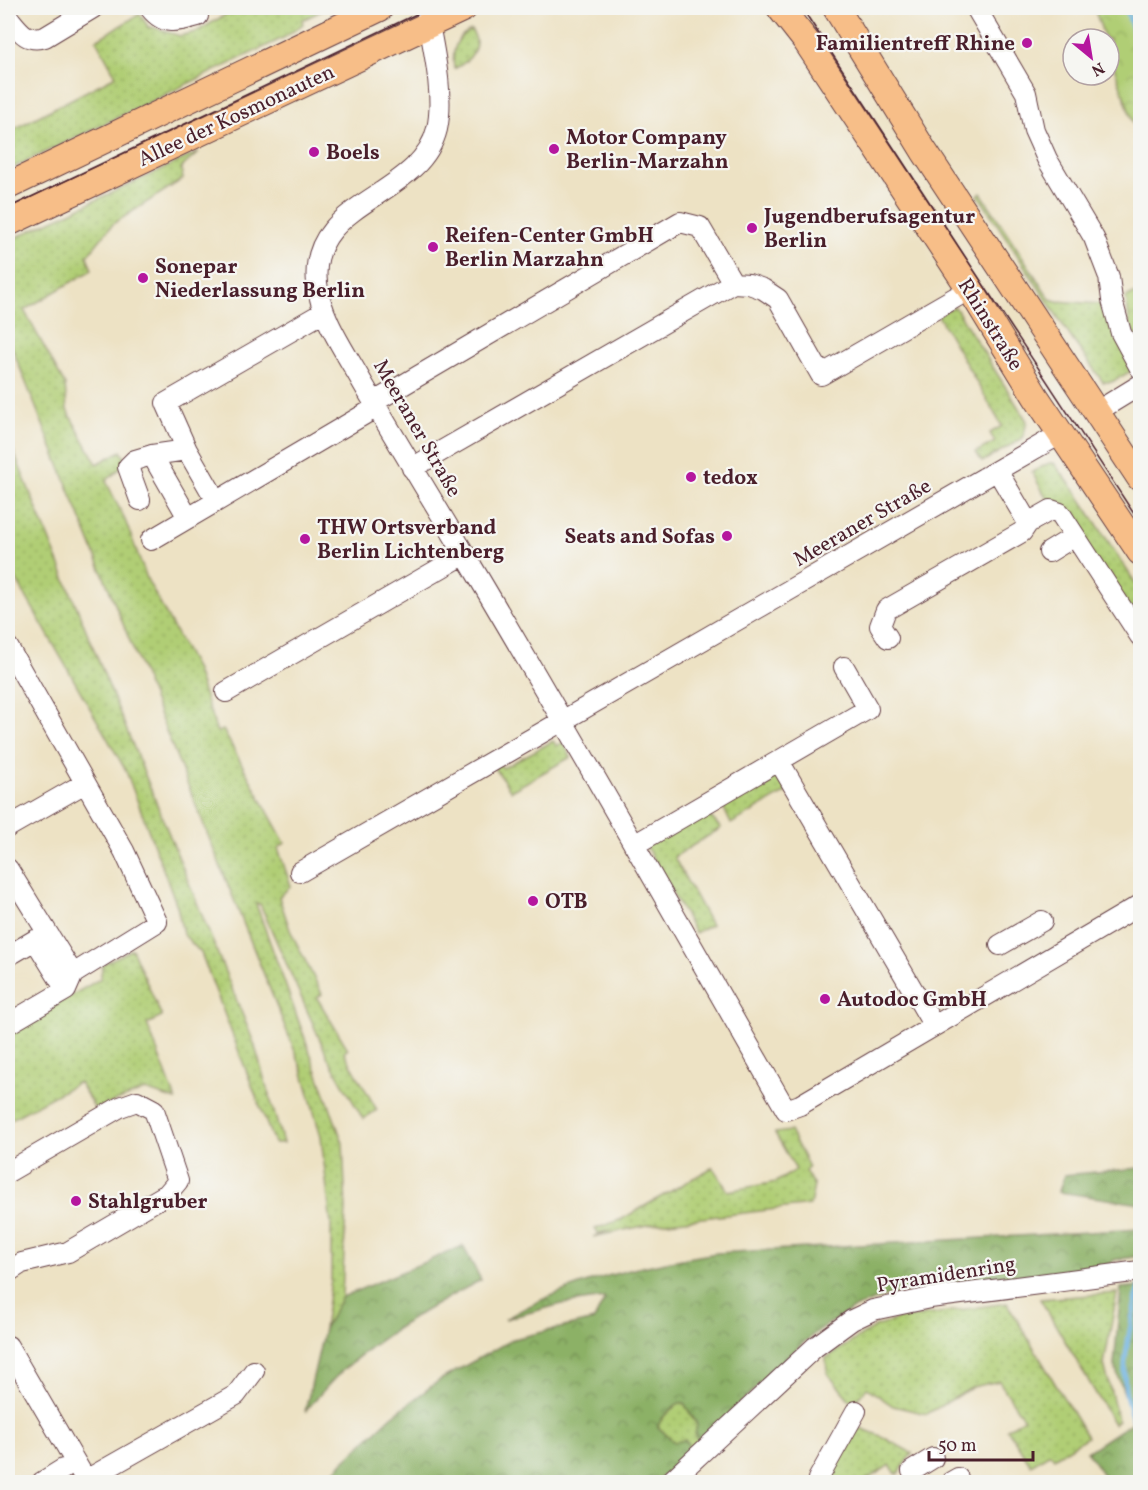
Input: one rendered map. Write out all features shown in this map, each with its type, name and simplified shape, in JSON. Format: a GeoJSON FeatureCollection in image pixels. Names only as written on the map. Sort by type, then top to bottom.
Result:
{"type":"FeatureCollection","features":[{"type":"Feature","properties":{"kind":"main road","name":"Allee der Kosmonauten"},"geometry":{"type":"LineString","coordinates":[[8,186],[380,8]]}},
{"type":"Feature","properties":{"kind":"main road","name":"Allee der Kosmonauten"},"geometry":{"type":"LineString","coordinates":[[8,223],[427,15],[464,8]]}},
{"type":"Feature","properties":{"kind":"main road","name":"Rhinstraße"},"geometry":{"type":"LineString","coordinates":[[780,8],[806,41],[1140,552]]}},
{"type":"Feature","properties":{"kind":"main road","name":"Rhinstraße"},"geometry":{"type":"LineString","coordinates":[[836,8],[924,151],[1140,478]]}},
{"type":"Feature","properties":{"kind":"main road"},"geometry":{"type":"LineString","coordinates":[[1062,433],[1096,412]]}},
{"type":"Feature","properties":{"kind":"street"},"geometry":{"type":"LineString","coordinates":[[8,17],[28,39],[36,39],[45,37],[93,8]]}},
{"type":"Feature","properties":{"kind":"street"},"geometry":{"type":"LineString","coordinates":[[150,8],[156,16],[169,21],[182,21],[199,10]]}},
{"type":"Feature","properties":{"kind":"street"},"geometry":{"type":"LineString","coordinates":[[976,8],[1026,93],[1034,130],[1047,159],[1094,238],[1109,277],[1112,300],[1121,333],[1140,368]]}},
{"type":"Feature","properties":{"kind":"street","name":"Meeraner Straße"},"geometry":{"type":"LineString","coordinates":[[427,15],[437,78],[439,109],[436,129],[429,148],[403,177],[350,212],[337,225],[319,253],[316,268],[317,287],[324,312],[375,404],[564,721],[1062,433]]}},
{"type":"Feature","properties":{"kind":"street"},"geometry":{"type":"LineString","coordinates":[[151,540],[681,222],[700,227],[733,284]]}},
{"type":"Feature","properties":{"kind":"street"},"geometry":{"type":"LineString","coordinates":[[412,468],[733,284],[749,284],[763,289],[778,299],[821,375],[970,290]]}},
{"type":"Feature","properties":{"kind":"street"},"geometry":{"type":"LineString","coordinates":[[210,490],[187,450],[166,403],[324,312]]}},
{"type":"Feature","properties":{"kind":"street"},"geometry":{"type":"LineString","coordinates":[[1096,412],[1140,385]]}},
{"type":"Feature","properties":{"kind":"street"},"geometry":{"type":"LineString","coordinates":[[140,500],[128,467],[135,459],[187,450]]}},
{"type":"Feature","properties":{"kind":"street"},"geometry":{"type":"LineString","coordinates":[[152,455],[183,509]]}},
{"type":"Feature","properties":{"kind":"street"},"geometry":{"type":"LineString","coordinates":[[998,471],[1028,523]]}},
{"type":"Feature","properties":{"kind":"street"},"geometry":{"type":"LineString","coordinates":[[888,638],[880,626],[886,610],[1022,532],[1028,523],[1051,510],[1060,513],[1140,636]]}},
{"type":"Feature","properties":{"kind":"street"},"geometry":{"type":"LineString","coordinates":[[1049,552],[1075,536]]}},
{"type":"Feature","properties":{"kind":"street"},"geometry":{"type":"LineString","coordinates":[[226,692],[465,554]]}},
{"type":"Feature","properties":{"kind":"street"},"geometry":{"type":"LineString","coordinates":[[8,647],[124,851],[157,922],[8,1024]]}},
{"type":"Feature","properties":{"kind":"street"},"geometry":{"type":"LineString","coordinates":[[634,844],[868,709],[844,667]]}},
{"type":"Feature","properties":{"kind":"street"},"geometry":{"type":"LineString","coordinates":[[300,872],[564,721],[786,1110],[800,1105],[1140,905]]}},
{"type":"Feature","properties":{"kind":"street"},"geometry":{"type":"LineString","coordinates":[[779,760],[934,1026]]}},
{"type":"Feature","properties":{"kind":"street"},"geometry":{"type":"LineString","coordinates":[[8,827],[85,783]]}},
{"type":"Feature","properties":{"kind":"street"},"geometry":{"type":"LineString","coordinates":[[8,869],[70,982]]}},
{"type":"Feature","properties":{"kind":"street"},"geometry":{"type":"LineString","coordinates":[[1000,945],[1042,921]]}},
{"type":"Feature","properties":{"kind":"street"},"geometry":{"type":"LineString","coordinates":[[8,956],[35,940],[70,982]]}},
{"type":"Feature","properties":{"kind":"street"},"geometry":{"type":"LineString","coordinates":[[8,1172],[120,1107],[136,1101],[154,1110],[178,1181],[167,1194],[68,1252],[22,1263],[8,1272]]}},
{"type":"Feature","properties":{"kind":"street","name":"Pyramidenring"},"geometry":{"type":"LineString","coordinates":[[670,1482],[815,1347],[852,1320],[873,1310],[930,1298],[1140,1271]]}},
{"type":"Feature","properties":{"kind":"street"},"geometry":{"type":"LineString","coordinates":[[8,1346],[87,1481],[236,1395],[254,1371]]}},
{"type":"Feature","properties":{"kind":"street"},"geometry":{"type":"LineString","coordinates":[[820,1482],[818,1479],[856,1411]]}},
{"type":"Feature","properties":{"kind":"street"},"geometry":{"type":"LineString","coordinates":[[912,1471],[933,1458]]}},
{"type":"Feature","properties":{"kind":"street"},"geometry":{"type":"LineString","coordinates":[[42,1482],[63,1469]]}},
{"type":"Feature","properties":{"kind":"green space"},"geometry":{"type":"Polygon","coordinates":[[[237,8],[328,8],[302,20],[303,24],[285,37],[8,170],[8,132],[116,76],[96,40],[140,14],[149,28],[180,36],[196,32],[237,8]]]}},
{"type":"Feature","properties":{"kind":"green space"},"geometry":{"type":"Polygon","coordinates":[[[1094,8],[1140,8],[1140,143],[1121,87],[1121,27],[1101,27],[1094,8]]]}},
{"type":"Feature","properties":{"kind":"green space"},"geometry":{"type":"Polygon","coordinates":[[[471,30],[476,42],[473,53],[454,69],[455,46],[465,33],[471,30]]]}},
{"type":"Feature","properties":{"kind":"green space"},"geometry":{"type":"Polygon","coordinates":[[[199,152],[181,168],[183,179],[113,224],[87,256],[92,270],[24,310],[65,385],[67,410],[97,464],[121,451],[127,462],[106,481],[125,520],[148,581],[195,668],[217,732],[223,730],[285,843],[278,848],[291,886],[279,897],[290,930],[322,994],[317,998],[348,1049],[344,1052],[377,1110],[363,1119],[328,1058],[260,904],[256,904],[343,1143],[346,1209],[342,1297],[324,1329],[331,1279],[331,1225],[321,1137],[302,1069],[8,338],[8,241],[199,152]]]}},
{"type":"Feature","properties":{"kind":"green space"},"geometry":{"type":"Polygon","coordinates":[[[981,193],[1050,299],[1105,306],[1133,370],[1112,382],[1103,382],[1072,339],[978,195],[981,193]]]}},
{"type":"Feature","properties":{"kind":"green space"},"geometry":{"type":"Polygon","coordinates":[[[1140,291],[1140,344],[1130,326],[1126,298],[1140,291]]]}},
{"type":"Feature","properties":{"kind":"green space"},"geometry":{"type":"Polygon","coordinates":[[[955,307],[1027,421],[1023,438],[982,462],[976,452],[995,442],[990,433],[1002,426],[937,314],[955,307]]]}},
{"type":"Feature","properties":{"kind":"green space"},"geometry":{"type":"Polygon","coordinates":[[[8,438],[254,1043],[283,1143],[274,1143],[201,953],[183,934],[177,906],[126,771],[8,565],[8,438]]]}},
{"type":"Feature","properties":{"kind":"green space"},"geometry":{"type":"Polygon","coordinates":[[[1049,463],[1054,463],[1076,492],[1140,590],[1140,625],[1049,503],[1032,472],[1049,463]]]}},
{"type":"Feature","properties":{"kind":"green space"},"geometry":{"type":"Polygon","coordinates":[[[553,741],[557,746],[563,742],[571,757],[511,791],[493,765],[498,763],[503,768],[553,741]]]}},
{"type":"Feature","properties":{"kind":"green space"},"geometry":{"type":"Polygon","coordinates":[[[777,770],[788,791],[731,824],[721,802],[777,770]]]}},
{"type":"Feature","properties":{"kind":"green space"},"geometry":{"type":"Polygon","coordinates":[[[705,811],[721,828],[674,857],[711,925],[695,933],[646,846],[705,811]]]}},
{"type":"Feature","properties":{"kind":"green space"},"geometry":{"type":"Polygon","coordinates":[[[132,949],[162,1017],[147,1024],[176,1100],[145,1090],[95,1109],[79,1082],[8,1121],[8,1032],[100,979],[103,964],[132,949]]]}},
{"type":"Feature","properties":{"kind":"green space"},"geometry":{"type":"Polygon","coordinates":[[[790,1131],[809,1167],[805,1171],[814,1186],[810,1205],[652,1224],[593,1237],[613,1229],[598,1233],[595,1229],[622,1219],[713,1167],[728,1191],[776,1182],[796,1170],[775,1133],[790,1131]]]}},
{"type":"Feature","properties":{"kind":"green space"},"geometry":{"type":"Polygon","coordinates":[[[1140,1168],[1140,1204],[1059,1192],[1064,1175],[1140,1168]]]}},
{"type":"Feature","properties":{"kind":"green space"},"geometry":{"type":"Polygon","coordinates":[[[1140,1229],[1140,1256],[1114,1260],[1107,1268],[943,1285],[890,1295],[856,1307],[804,1342],[699,1443],[695,1435],[697,1424],[684,1403],[668,1412],[658,1427],[674,1442],[685,1440],[691,1450],[656,1482],[324,1482],[392,1416],[440,1380],[513,1339],[594,1320],[605,1298],[562,1304],[505,1319],[545,1298],[591,1281],[654,1264],[717,1253],[1140,1229]]]}},
{"type":"Feature","properties":{"kind":"green space"},"geometry":{"type":"Polygon","coordinates":[[[463,1246],[481,1280],[426,1310],[374,1344],[337,1376],[305,1412],[324,1329],[342,1297],[463,1246]]]}},
{"type":"Feature","properties":{"kind":"green space"},"geometry":{"type":"Polygon","coordinates":[[[1140,1286],[1140,1482],[1108,1482],[1087,1452],[1134,1421],[1114,1365],[1121,1288],[1140,1286]]]}},
{"type":"Feature","properties":{"kind":"green space"},"geometry":{"type":"Polygon","coordinates":[[[1117,1293],[1104,1364],[1118,1420],[1114,1424],[1040,1299],[1117,1293]]]}},
{"type":"Feature","properties":{"kind":"green space"},"geometry":{"type":"Polygon","coordinates":[[[1007,1303],[1087,1437],[1054,1458],[1050,1453],[1031,1465],[1007,1429],[1024,1419],[999,1381],[973,1387],[927,1414],[893,1406],[867,1388],[853,1404],[827,1373],[826,1358],[875,1327],[898,1319],[1007,1303]]]}},
{"type":"Feature","properties":{"kind":"green space"},"geometry":{"type":"Polygon","coordinates":[[[684,1403],[697,1425],[699,1443],[691,1450],[685,1441],[674,1442],[658,1427],[668,1412],[684,1403]]]}},
{"type":"Feature","properties":{"kind":"green space"},"geometry":{"type":"Polygon","coordinates":[[[860,1428],[881,1436],[912,1453],[897,1475],[890,1465],[863,1482],[829,1482],[827,1477],[847,1437],[860,1428]]]}},
{"type":"Feature","properties":{"kind":"waterway"},"geometry":{"type":"LineString","coordinates":[[1126,8],[1140,52]]}},
{"type":"Feature","properties":{"kind":"waterway"},"geometry":{"type":"LineString","coordinates":[[1140,1282],[1125,1358],[1126,1396],[1131,1415],[1140,1432]]}},
{"type":"Feature","properties":{"kind":"tram line"},"geometry":{"type":"LineString","coordinates":[[8,208],[429,8]]}},
{"type":"Feature","properties":{"kind":"tram line"},"geometry":{"type":"LineString","coordinates":[[802,8],[1140,523]]}},
{"type":"Feature","properties":{"kind":"place","name":"Familientreff Rhine"},"geometry":{"type":"Point","coordinates":[1027,43]}},
{"type":"Feature","properties":{"kind":"place","name":"Motor Company Berlin-Marzahn"},"geometry":{"type":"Point","coordinates":[554,149]}},
{"type":"Feature","properties":{"kind":"place","name":"Boels"},"geometry":{"type":"Point","coordinates":[314,152]}},
{"type":"Feature","properties":{"kind":"place","name":"Jugendberufsagentur Berlin"},"geometry":{"type":"Point","coordinates":[752,228]}},
{"type":"Feature","properties":{"kind":"place","name":"Reifen-Center GmbH Berlin Marzahn"},"geometry":{"type":"Point","coordinates":[433,247]}},
{"type":"Feature","properties":{"kind":"place","name":"Sonepar Niederlassung Berlin"},"geometry":{"type":"Point","coordinates":[143,278]}},
{"type":"Feature","properties":{"kind":"place","name":"tedox"},"geometry":{"type":"Point","coordinates":[691,477]}},
{"type":"Feature","properties":{"kind":"place","name":"Seats and Sofas"},"geometry":{"type":"Point","coordinates":[727,536]}},
{"type":"Feature","properties":{"kind":"place","name":"THW Ortsverband Berlin Lichtenberg"},"geometry":{"type":"Point","coordinates":[305,539]}},
{"type":"Feature","properties":{"kind":"place","name":"OTB"},"geometry":{"type":"Point","coordinates":[533,901]}},
{"type":"Feature","properties":{"kind":"place","name":"Autodoc GmbH"},"geometry":{"type":"Point","coordinates":[825,999]}},
{"type":"Feature","properties":{"kind":"place","name":"Stahlgruber"},"geometry":{"type":"Point","coordinates":[76,1201]}}]}
